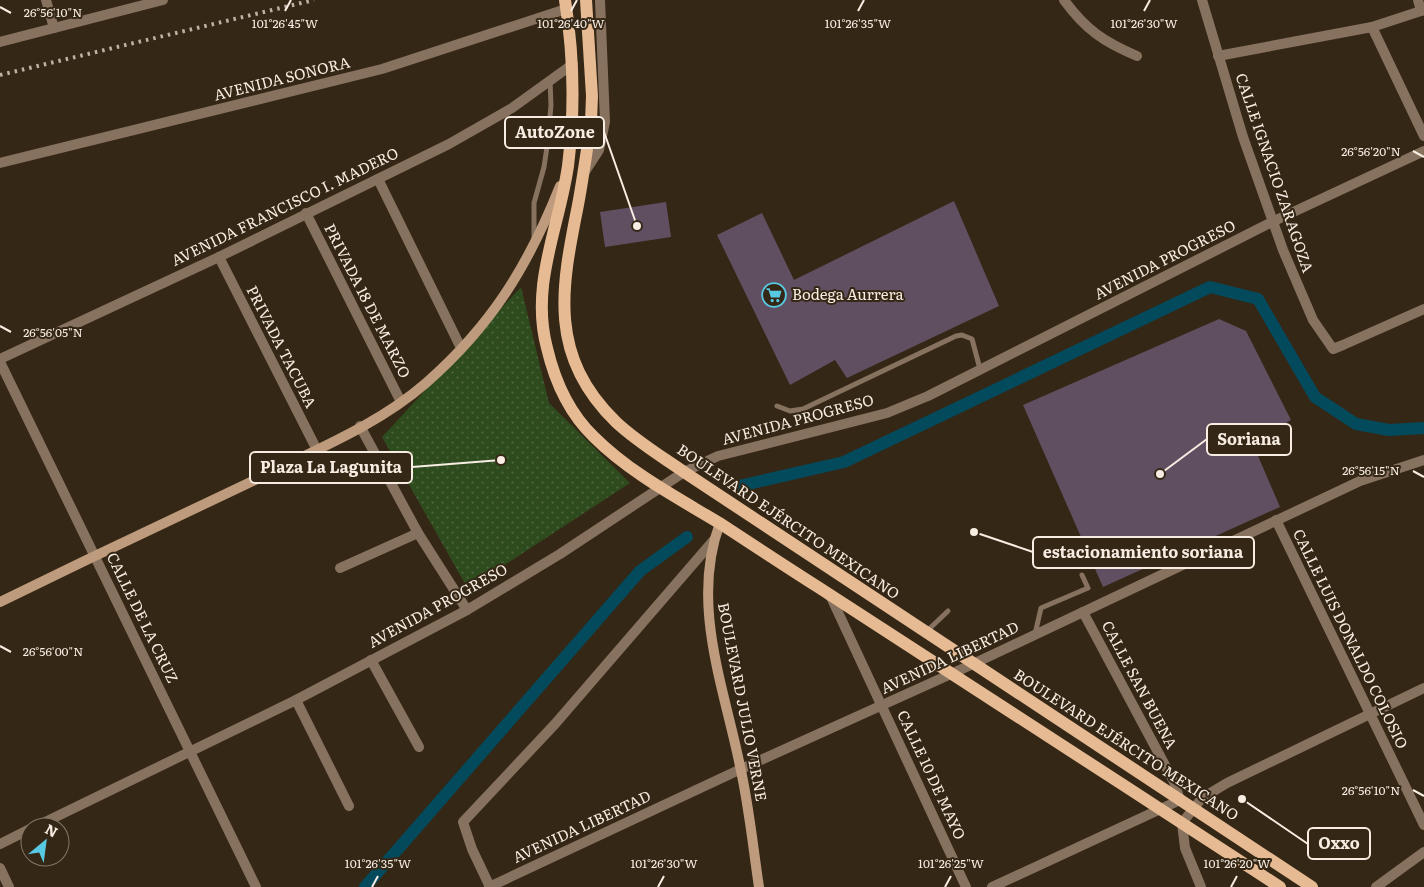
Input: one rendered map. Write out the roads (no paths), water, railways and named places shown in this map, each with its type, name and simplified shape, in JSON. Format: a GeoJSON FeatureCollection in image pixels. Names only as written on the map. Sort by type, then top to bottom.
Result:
{"type":"FeatureCollection","features":[{"type":"Feature","properties":{"kind":"main road","name":"BOULEVARD EJÉRCITO MEXICANO"},"geometry":{"type":"LineString","coordinates":[[586,0],[592,96],[583,174],[564,276],[564,308],[570,349],[589,389],[606,411],[624,430],[688,474],[1312,887]]}},
{"type":"Feature","properties":{"kind":"main road"},"geometry":{"type":"LineString","coordinates":[[566,4],[573,64],[573,114],[567,168],[540,298],[543,327],[551,365],[568,404],[594,437],[631,467],[673,495],[1280,887]]}},
{"type":"Feature","properties":{"kind":"main road"},"geometry":{"type":"LineString","coordinates":[[0,602],[317,450],[401,402],[424,384],[461,348],[502,300],[533,248],[567,168]]}},
{"type":"Feature","properties":{"kind":"main road","name":"BOULEVARD JULIO VERNE"},"geometry":{"type":"LineString","coordinates":[[716,522],[707,580],[707,608],[712,640],[741,769],[759,887]]}},
{"type":"Feature","properties":{"kind":"street"},"geometry":{"type":"LineString","coordinates":[[46,0],[54,28]]}},
{"type":"Feature","properties":{"kind":"street"},"geometry":{"type":"LineString","coordinates":[[0,42],[163,0]]}},
{"type":"Feature","properties":{"kind":"street"},"geometry":{"type":"LineString","coordinates":[[583,174],[599,150],[605,122],[600,0]]}},
{"type":"Feature","properties":{"kind":"street"},"geometry":{"type":"LineString","coordinates":[[1064,0],[1078,20],[1096,35],[1114,47],[1137,56]]}},
{"type":"Feature","properties":{"kind":"street","name":"CALLE IGNACIO ZARAGOZA"},"geometry":{"type":"LineString","coordinates":[[1202,0],[1242,137],[1300,292],[1320,333],[1333,349],[1424,309]]}},
{"type":"Feature","properties":{"kind":"street"},"geometry":{"type":"LineString","coordinates":[[1218,56],[1372,26],[1422,11],[1418,0]]}},
{"type":"Feature","properties":{"kind":"street","name":"AVENIDA SONORA"},"geometry":{"type":"LineString","coordinates":[[0,163],[382,69],[566,4]]}},
{"type":"Feature","properties":{"kind":"street"},"geometry":{"type":"LineString","coordinates":[[1372,26],[1424,136]]}},
{"type":"Feature","properties":{"kind":"street","name":"AVENIDA FRANCISCO I. MADERO"},"geometry":{"type":"LineString","coordinates":[[0,361],[378,179],[512,108],[573,64]]}},
{"type":"Feature","properties":{"kind":"street","name":"AVENIDA PROGRESO"},"geometry":{"type":"LineString","coordinates":[[55,817],[296,700],[467,610],[560,554],[661,487],[718,456],[887,413],[928,396],[1274,221],[1424,151]]}},
{"type":"Feature","properties":{"kind":"street"},"geometry":{"type":"LineString","coordinates":[[378,179],[461,348]]}},
{"type":"Feature","properties":{"kind":"street","name":"PRIVADA 18 DE MARZO"},"geometry":{"type":"LineString","coordinates":[[306,213],[401,402]]}},
{"type":"Feature","properties":{"kind":"street","name":"PRIVADA TACUBA"},"geometry":{"type":"LineString","coordinates":[[219,257],[317,450]]}},
{"type":"Feature","properties":{"kind":"street","name":"CALLE DE LA CRUZ"},"geometry":{"type":"LineString","coordinates":[[0,361],[256,887]]}},
{"type":"Feature","properties":{"kind":"street"},"geometry":{"type":"LineString","coordinates":[[360,426],[418,533],[467,610]]}},
{"type":"Feature","properties":{"kind":"street","name":"AVENIDA LIBERTAD"},"geometry":{"type":"LineString","coordinates":[[490,887],[741,769],[952,674],[1360,481],[1424,460]]}},
{"type":"Feature","properties":{"kind":"street","name":"CALLE LUIS DONALDO COLOSIO"},"geometry":{"type":"LineString","coordinates":[[1276,520],[1424,825]]}},
{"type":"Feature","properties":{"kind":"street"},"geometry":{"type":"LineString","coordinates":[[340,568],[418,533]]}},
{"type":"Feature","properties":{"kind":"street"},"geometry":{"type":"LineString","coordinates":[[490,887],[472,849],[463,822],[555,724],[713,541]]}},
{"type":"Feature","properties":{"kind":"street","name":"CALLE 10 DE MAYO"},"geometry":{"type":"LineString","coordinates":[[830,595],[966,887]]}},
{"type":"Feature","properties":{"kind":"street","name":"CALLE SAN BUENA"},"geometry":{"type":"LineString","coordinates":[[1083,612],[1174,782],[1180,800]]}},
{"type":"Feature","properties":{"kind":"street"},"geometry":{"type":"LineString","coordinates":[[371,660],[419,747]]}},
{"type":"Feature","properties":{"kind":"street"},"geometry":{"type":"LineString","coordinates":[[1201,887],[1185,848],[1182,823],[1202,798],[1227,783],[1424,688]]}},
{"type":"Feature","properties":{"kind":"street"},"geometry":{"type":"LineString","coordinates":[[296,700],[349,806]]}},
{"type":"Feature","properties":{"kind":"street"},"geometry":{"type":"LineString","coordinates":[[992,887],[1180,800]]}},
{"type":"Feature","properties":{"kind":"street"},"geometry":{"type":"LineString","coordinates":[[0,844],[20,835]]}},
{"type":"Feature","properties":{"kind":"street"},"geometry":{"type":"LineString","coordinates":[[1376,887],[1424,852]]}},
{"type":"Feature","properties":{"kind":"street"},"geometry":{"type":"LineString","coordinates":[[0,868],[9,887]]}},
{"type":"Feature","properties":{"kind":"lane"},"geometry":{"type":"LineString","coordinates":[[533,248],[534,203],[544,167],[549,132],[550,81]]}},
{"type":"Feature","properties":{"kind":"lane"},"geometry":{"type":"LineString","coordinates":[[777,406],[790,411],[803,409],[935,344],[962,334],[972,339],[980,370]]}},
{"type":"Feature","properties":{"kind":"lane"},"geometry":{"type":"LineString","coordinates":[[1034,635],[1041,608],[1088,588],[1082,575]]}},
{"type":"Feature","properties":{"kind":"lane"},"geometry":{"type":"LineString","coordinates":[[926,633],[948,610]]}},
{"type":"Feature","properties":{"kind":"waterway"},"geometry":{"type":"LineString","coordinates":[[739,486],[844,462],[1210,287],[1258,299],[1315,397],[1356,424],[1389,430],[1424,428]]}},
{"type":"Feature","properties":{"kind":"waterway"},"geometry":{"type":"LineString","coordinates":[[365,887],[640,571],[687,537]]}},
{"type":"Feature","properties":{"kind":"railway"},"geometry":{"type":"LineString","coordinates":[[0,75],[314,0]]}},
{"type":"Feature","properties":{"kind":"place","name":"AutoZone"},"geometry":{"type":"Point","coordinates":[637,226]}},
{"type":"Feature","properties":{"kind":"place","name":"Bodega Aurrera"},"geometry":{"type":"Point","coordinates":[774,295]}},
{"type":"Feature","properties":{"kind":"place","name":"Plaza La Lagunita"},"geometry":{"type":"Point","coordinates":[501,460]}},
{"type":"Feature","properties":{"kind":"place","name":"Soriana"},"geometry":{"type":"Point","coordinates":[1160,474]}},
{"type":"Feature","properties":{"kind":"place","name":"estacionamiento soriana"},"geometry":{"type":"Point","coordinates":[974,532]}},
{"type":"Feature","properties":{"kind":"place","name":"Oxxo"},"geometry":{"type":"Point","coordinates":[1242,799]}}]}
